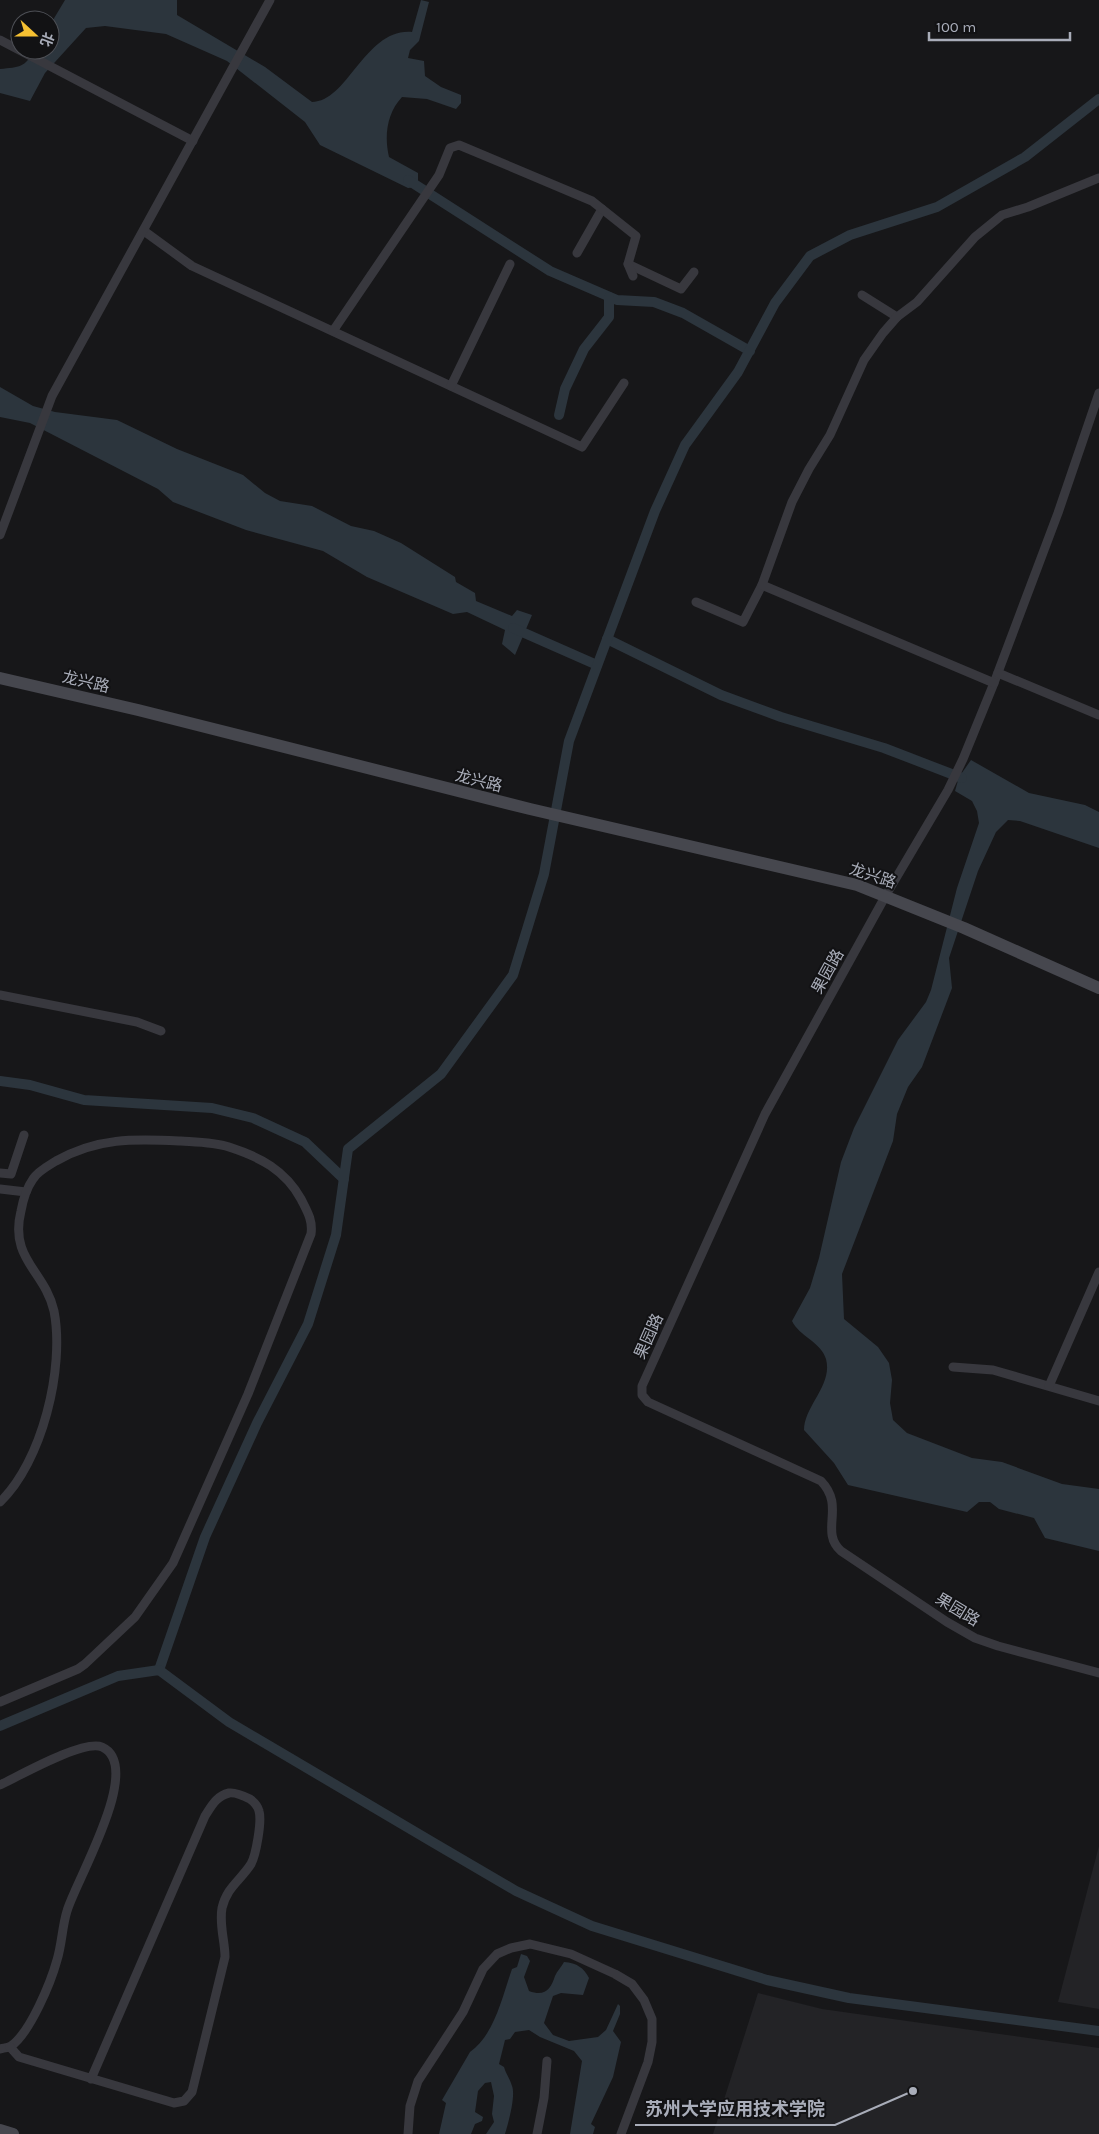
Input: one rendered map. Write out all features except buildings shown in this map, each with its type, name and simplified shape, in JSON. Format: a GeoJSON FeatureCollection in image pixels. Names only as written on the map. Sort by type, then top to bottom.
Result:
{"type":"FeatureCollection","features":[{"type":"Feature","properties":{"kind":"street"},"geometry":{"type":"LineString","coordinates":[[0,535],[51,398],[270,0]]}},
{"type":"Feature","properties":{"kind":"street"},"geometry":{"type":"LineString","coordinates":[[0,40],[193,141]]}},
{"type":"Feature","properties":{"kind":"street"},"geometry":{"type":"LineString","coordinates":[[333,332],[439,175],[450,148],[459,145],[592,201],[636,236],[628,264],[633,276]]}},
{"type":"Feature","properties":{"kind":"street"},"geometry":{"type":"LineString","coordinates":[[696,602],[743,622],[762,585],[792,502],[830,435],[864,360],[897,317],[917,302],[976,237],[1002,215],[1028,207],[1099,178]]}},
{"type":"Feature","properties":{"kind":"street"},"geometry":{"type":"LineString","coordinates":[[577,253],[602,209]]}},
{"type":"Feature","properties":{"kind":"street"},"geometry":{"type":"LineString","coordinates":[[144,231],[192,266],[582,448],[624,383]]}},
{"type":"Feature","properties":{"kind":"street"},"geometry":{"type":"LineString","coordinates":[[451,386],[510,264]]}},
{"type":"Feature","properties":{"kind":"street"},"geometry":{"type":"LineString","coordinates":[[628,264],[681,289],[694,272]]}},
{"type":"Feature","properties":{"kind":"street"},"geometry":{"type":"LineString","coordinates":[[862,295],[897,317]]}},
{"type":"Feature","properties":{"kind":"street","name":"果园路"},"geometry":{"type":"LineString","coordinates":[[1099,393],[1058,514],[998,673],[963,759],[948,790],[886,895],[756,1132],[642,1386],[642,1395],[648,1402],[821,1481],[828,1488],[834,1508],[831,1534],[833,1544],[947,1622],[975,1638],[998,1646],[1099,1673]]}},
{"type":"Feature","properties":{"kind":"street"},"geometry":{"type":"LineString","coordinates":[[762,585],[994,683]]}},
{"type":"Feature","properties":{"kind":"street"},"geometry":{"type":"LineString","coordinates":[[998,673],[1099,715]]}},
{"type":"Feature","properties":{"kind":"street","name":"龙兴路"},"geometry":{"type":"LineString","coordinates":[[0,678],[148,712],[530,809],[858,885],[946,920],[1099,988]]}},
{"type":"Feature","properties":{"kind":"street"},"geometry":{"type":"LineString","coordinates":[[0,995],[137,1022],[161,1030]]}},
{"type":"Feature","properties":{"kind":"street"},"geometry":{"type":"LineString","coordinates":[[0,1173],[12,1174],[24,1136]]}},
{"type":"Feature","properties":{"kind":"street"},"geometry":{"type":"LineString","coordinates":[[0,1502],[15,1484],[32,1452],[41,1430],[54,1380],[56,1342],[54,1311],[46,1292],[22,1253],[18,1236],[19,1219],[26,1192],[33,1178],[44,1168],[63,1157],[91,1146],[131,1139],[217,1144],[237,1150],[283,1174],[310,1215],[312,1224],[307,1246],[241,1410],[166,1575],[135,1617],[85,1664],[78,1669],[0,1702]]}},
{"type":"Feature","properties":{"kind":"street"},"geometry":{"type":"LineString","coordinates":[[0,1189],[26,1192]]}},
{"type":"Feature","properties":{"kind":"street"},"geometry":{"type":"LineString","coordinates":[[1050,1386],[1099,1272]]}},
{"type":"Feature","properties":{"kind":"street"},"geometry":{"type":"LineString","coordinates":[[953,1367],[993,1370],[1099,1401]]}},
{"type":"Feature","properties":{"kind":"street"},"geometry":{"type":"LineString","coordinates":[[0,1785],[69,1752],[90,1745],[101,1747],[111,1753],[116,1767],[106,1821],[67,1910],[57,1960],[41,2001],[26,2030],[10,2046],[0,2049]]}},
{"type":"Feature","properties":{"kind":"street"},"geometry":{"type":"LineString","coordinates":[[10,2046],[18,2057],[91,2079],[174,2103],[184,2101],[192,2092],[225,1957],[225,1942],[221,1926],[222,1909],[228,1891],[251,1864],[257,1846],[260,1811],[253,1801],[243,1795],[229,1793],[216,1799],[205,1816],[91,2079]]}},
{"type":"Feature","properties":{"kind":"street"},"geometry":{"type":"LineString","coordinates":[[408,2134],[410,2106],[418,2081],[462,2012],[483,1969],[497,1954],[511,1948],[530,1944],[571,1954],[615,1974],[632,1984],[644,2000],[652,2018],[652,2042],[648,2062],[621,2134]]}},
{"type":"Feature","properties":{"kind":"street"},"geometry":{"type":"LineString","coordinates":[[537,2134],[544,2098],[547,2061]]}},
{"type":"Feature","properties":{"kind":"street"},"geometry":{"type":"LineString","coordinates":[[0,2130],[13,2134]]}},
{"type":"Feature","properties":{"kind":"shaded area"},"geometry":{"type":"Polygon","coordinates":[[[65,0],[177,0],[177,15],[265,67],[312,102],[325,99],[336,90],[369,52],[382,41],[396,34],[412,32],[421,0],[429,2],[419,41],[410,50],[408,58],[424,61],[425,76],[441,87],[461,95],[461,103],[456,109],[427,99],[402,97],[397,103],[388,125],[389,157],[418,173],[418,187],[408,188],[320,145],[305,122],[227,61],[166,34],[105,26],[86,28],[60,57],[59,10],[65,0]]]}},
{"type":"Feature","properties":{"kind":"shaded area"},"geometry":{"type":"Polygon","coordinates":[[[28,60],[57,60],[45,73],[30,101],[0,93],[0,69],[21,66],[28,60]]]}},
{"type":"Feature","properties":{"kind":"shaded area"},"geometry":{"type":"Polygon","coordinates":[[[0,387],[33,406],[55,412],[117,420],[177,449],[243,475],[265,493],[280,501],[312,506],[351,526],[374,531],[401,543],[455,577],[456,582],[475,593],[476,601],[512,616],[517,610],[532,615],[515,655],[502,644],[505,630],[467,612],[453,614],[367,577],[323,551],[246,530],[173,502],[158,489],[30,423],[0,417],[0,387]]]}},
{"type":"Feature","properties":{"kind":"shaded area"},"geometry":{"type":"Polygon","coordinates":[[[971,760],[1029,793],[1085,805],[1099,812],[1099,848],[1020,821],[1008,820],[996,832],[978,871],[949,958],[952,988],[922,1067],[908,1087],[897,1114],[893,1141],[842,1274],[844,1319],[878,1347],[889,1363],[892,1380],[890,1403],[893,1420],[907,1433],[972,1458],[1002,1462],[1062,1484],[1099,1489],[1099,1551],[1045,1538],[1034,1518],[999,1509],[990,1502],[979,1502],[967,1512],[848,1485],[834,1463],[804,1430],[808,1412],[826,1378],[826,1359],[820,1348],[800,1331],[792,1321],[810,1288],[819,1258],[841,1162],[854,1128],[898,1040],[926,1002],[931,990],[957,888],[979,823],[977,811],[972,801],[955,791],[959,777],[971,760]]]}},
{"type":"Feature","properties":{"kind":"shaded area"},"geometry":{"type":"Polygon","coordinates":[[[1099,1846],[1099,2009],[1058,2002],[1099,1846]]]}},
{"type":"Feature","properties":{"kind":"shaded area"},"geometry":{"type":"Polygon","coordinates":[[[521,1954],[527,1956],[530,1961],[524,1977],[529,1991],[539,1993],[546,1991],[552,1985],[556,1974],[564,1962],[580,1967],[589,1978],[583,1995],[561,1993],[553,1996],[544,2023],[553,2035],[569,2041],[598,2037],[606,2030],[618,2004],[620,2006],[620,2014],[613,2031],[621,2042],[613,2077],[591,2124],[595,2127],[593,2134],[570,2134],[582,2061],[574,2051],[540,2037],[529,2030],[515,2032],[510,2039],[505,2040],[499,2064],[504,2067],[513,2091],[511,2110],[505,2134],[486,2134],[494,2122],[492,2114],[494,2096],[491,2082],[485,2083],[478,2091],[475,2112],[483,2117],[482,2121],[475,2124],[471,2134],[439,2134],[446,2103],[442,2100],[470,2052],[479,2044],[492,2025],[512,1969],[517,1967],[521,1954]]]}},
{"type":"Feature","properties":{"kind":"shaded area"},"geometry":{"type":"Polygon","coordinates":[[[758,1993],[822,2009],[1099,2048],[1099,2134],[713,2134],[758,1993]]]}},
{"type":"Feature","properties":{"kind":"waterway"},"geometry":{"type":"LineString","coordinates":[[159,1670],[205,1537],[257,1423],[308,1324],[336,1235],[348,1149],[441,1074],[513,975],[544,874],[569,741],[655,511],[685,445],[738,372],[775,303],[810,256],[850,235],[937,207],[1025,157],[1099,99]]}},
{"type":"Feature","properties":{"kind":"waterway"},"geometry":{"type":"LineString","coordinates":[[408,180],[550,271],[617,300],[654,302],[683,313],[750,351]]}},
{"type":"Feature","properties":{"kind":"waterway"},"geometry":{"type":"LineString","coordinates":[[559,415],[565,389],[584,349],[609,317],[609,297]]}},
{"type":"Feature","properties":{"kind":"waterway"},"geometry":{"type":"LineString","coordinates":[[513,628],[597,665]]}},
{"type":"Feature","properties":{"kind":"waterway"},"geometry":{"type":"LineString","coordinates":[[607,639],[721,695],[781,717],[884,748],[962,778]]}},
{"type":"Feature","properties":{"kind":"waterway"},"geometry":{"type":"LineString","coordinates":[[0,1081],[30,1085],[84,1100],[212,1108],[253,1118],[305,1142],[344,1179]]}},
{"type":"Feature","properties":{"kind":"waterway"},"geometry":{"type":"LineString","coordinates":[[0,1726],[118,1676],[159,1670],[229,1722],[516,1891],[592,1926],[767,1980],[849,1998],[1099,2031]]}},
{"type":"Feature","properties":{"kind":"place","name":"苏州大学应用技术学院"},"geometry":{"type":"Point","coordinates":[913,2091]}}]}
